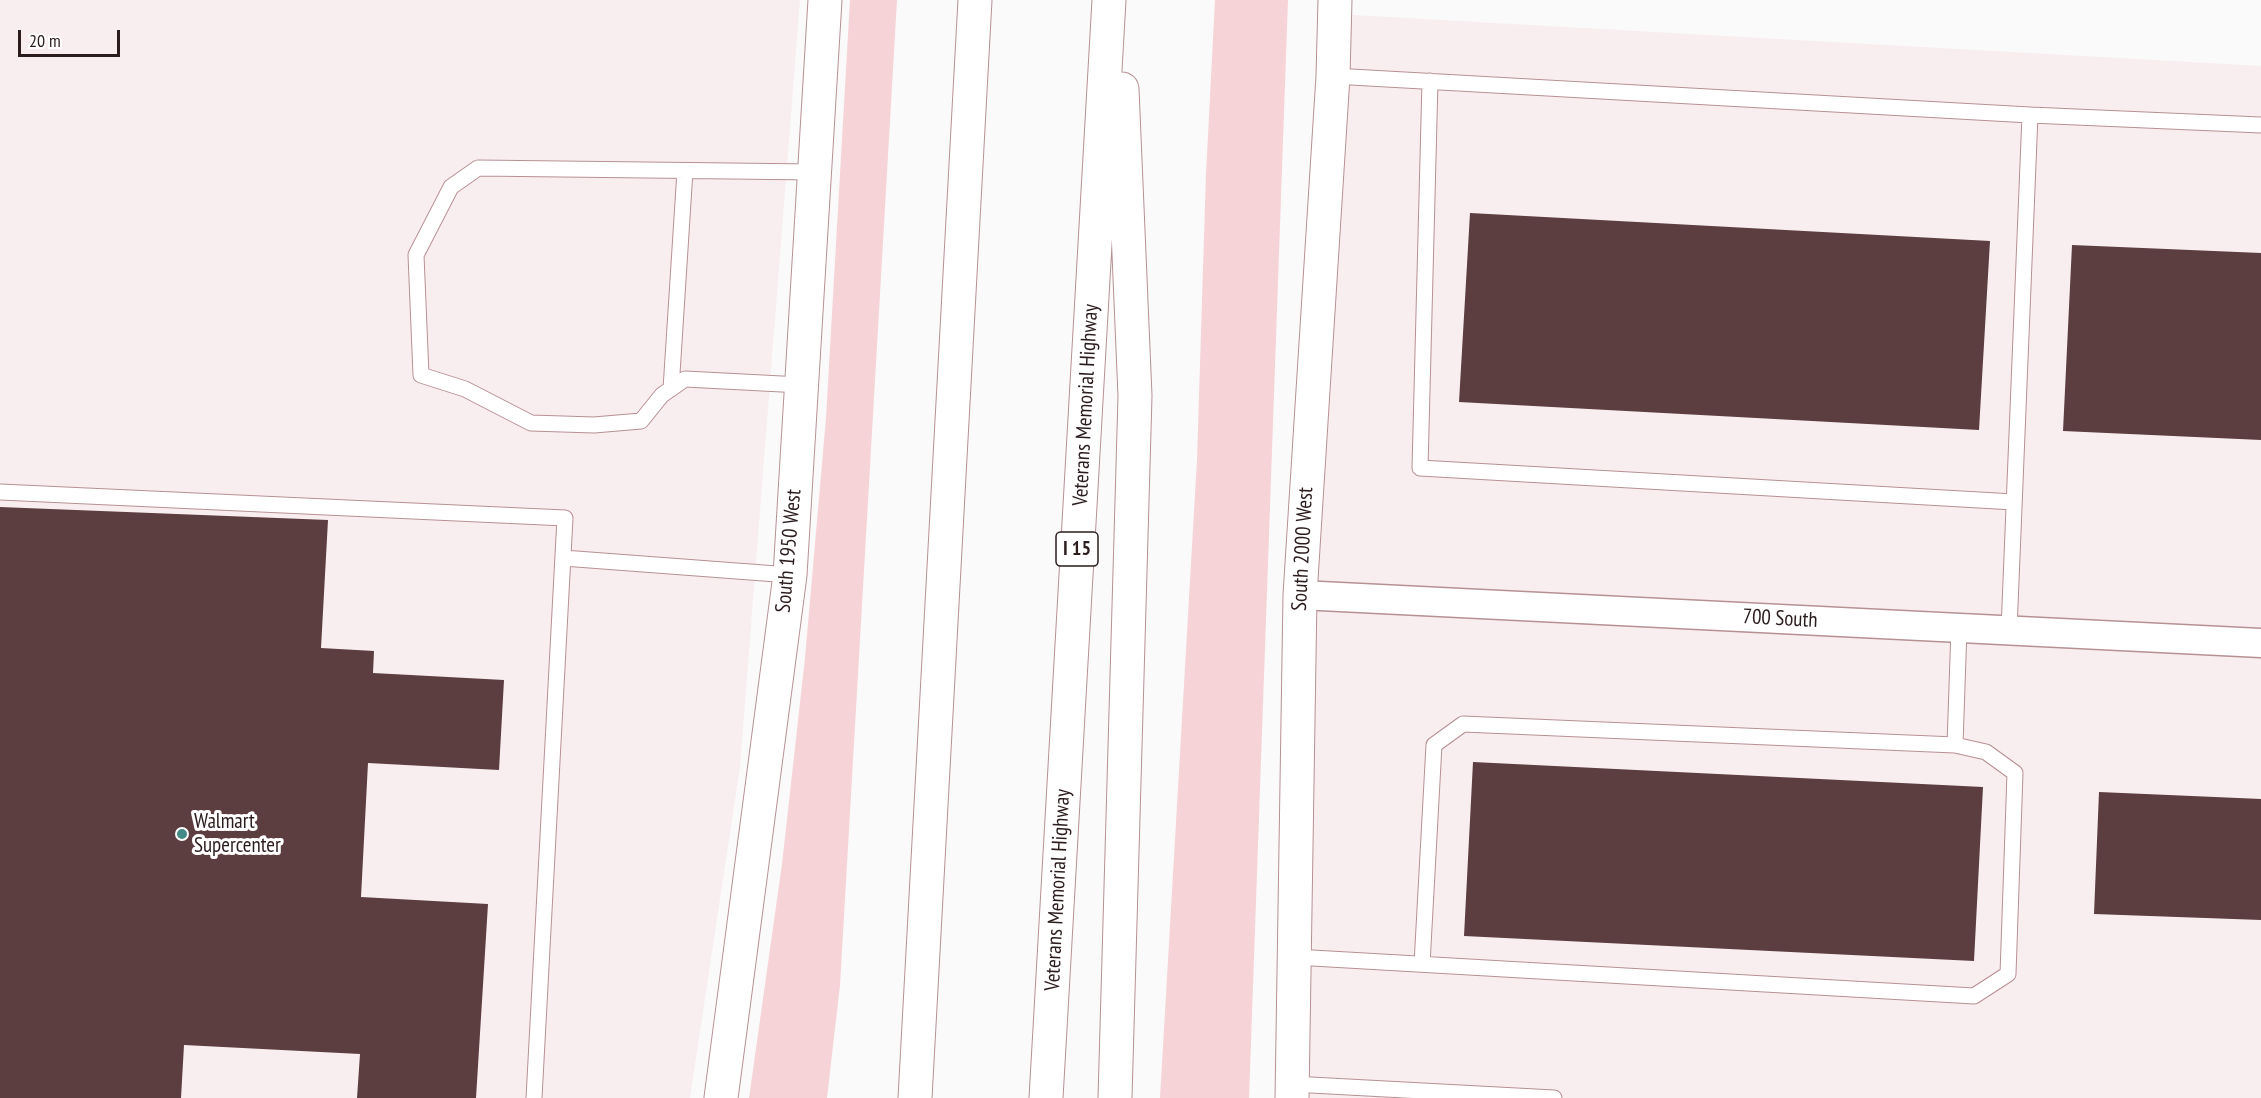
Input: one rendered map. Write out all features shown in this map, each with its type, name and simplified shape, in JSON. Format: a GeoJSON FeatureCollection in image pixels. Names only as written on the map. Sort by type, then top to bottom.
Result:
{"type":"FeatureCollection","features":[{"type":"Feature","properties":{"kind":"main road","name":"South 1950 West"},"geometry":{"type":"LineString","coordinates":[[721,1098],[790,575],[825,0]]}},
{"type":"Feature","properties":{"kind":"main road"},"geometry":{"type":"LineString","coordinates":[[915,1098],[975,0]]}},
{"type":"Feature","properties":{"kind":"main road","name":"Veterans Memorial Highway"},"geometry":{"type":"LineString","coordinates":[[1046,1098],[1109,0]]}},
{"type":"Feature","properties":{"kind":"main road"},"geometry":{"type":"LineString","coordinates":[[1115,1098],[1135,396],[1119,0]]}},
{"type":"Feature","properties":{"kind":"main road","name":"South 2000 West"},"geometry":{"type":"LineString","coordinates":[[1292,1091],[1300,595],[1333,76],[1335,0]]}},
{"type":"Feature","properties":{"kind":"main road"},"geometry":{"type":"LineString","coordinates":[[905,1098],[916,1059]]}},
{"type":"Feature","properties":{"kind":"street","name":"700 South"},"geometry":{"type":"LineString","coordinates":[[1300,595],[2261,643]]}},
{"type":"Feature","properties":{"kind":"lane"},"geometry":{"type":"LineString","coordinates":[[1333,76],[2030,115],[2261,125]]}},
{"type":"Feature","properties":{"kind":"lane"},"geometry":{"type":"LineString","coordinates":[[1430,81],[1420,468],[2014,502]]}},
{"type":"Feature","properties":{"kind":"lane"},"geometry":{"type":"LineString","coordinates":[[2009,630],[2030,115]]}},
{"type":"Feature","properties":{"kind":"lane"},"geometry":{"type":"LineString","coordinates":[[801,385],[685,379],[663,395],[640,421],[594,425],[531,423],[465,389],[421,375],[416,255],[451,187],[478,168],[814,172]]}},
{"type":"Feature","properties":{"kind":"lane"},"geometry":{"type":"LineString","coordinates":[[671,389],[685,171]]}},
{"type":"Feature","properties":{"kind":"lane"},"geometry":{"type":"LineString","coordinates":[[0,492],[566,518],[534,1098]]}},
{"type":"Feature","properties":{"kind":"lane"},"geometry":{"type":"LineString","coordinates":[[563,558],[790,575]]}},
{"type":"Feature","properties":{"kind":"lane"},"geometry":{"type":"LineString","coordinates":[[1955,745],[1959,628]]}},
{"type":"Feature","properties":{"kind":"lane"},"geometry":{"type":"LineString","coordinates":[[1295,957],[1974,996],[2008,974],[2015,773],[1986,752],[1955,745],[1463,724],[1434,745],[1422,964]]}},
{"type":"Feature","properties":{"kind":"lane"},"geometry":{"type":"LineString","coordinates":[[1292,1091],[1554,1098]]}},
{"type":"Feature","properties":{"kind":"shaded area"},"geometry":{"type":"Polygon","coordinates":[[[0,0],[800,0],[740,767],[690,1098],[0,1098],[0,0]]]}},
{"type":"Feature","properties":{"kind":"shaded area"},"geometry":{"type":"Polygon","coordinates":[[[850,0],[897,0],[840,985],[827,1098],[749,1098],[782,864],[805,658],[826,418],[850,0]]]}},
{"type":"Feature","properties":{"kind":"shaded area"},"geometry":{"type":"Polygon","coordinates":[[[1215,0],[1288,0],[1249,1098],[1160,1098],[1197,460],[1206,174],[1215,0]]]}},
{"type":"Feature","properties":{"kind":"shaded area"},"geometry":{"type":"Polygon","coordinates":[[[1335,14],[2261,66],[2261,1098],[1292,1098],[1335,14]]]}},
{"type":"Feature","properties":{"kind":"building"},"geometry":{"type":"Polygon","coordinates":[[[1470,213],[1990,241],[1979,430],[1459,402],[1470,213]]]}},
{"type":"Feature","properties":{"kind":"building"},"geometry":{"type":"Polygon","coordinates":[[[2072,245],[2261,253],[2261,440],[2063,431],[2072,245]]]}},
{"type":"Feature","properties":{"kind":"building","name":"Walmart Supercenter"},"geometry":{"type":"Polygon","coordinates":[[[0,507],[328,520],[321,648],[374,651],[373,673],[504,680],[499,770],[368,763],[361,897],[488,904],[476,1098],[357,1098],[360,1054],[184,1045],[181,1098],[0,1098],[0,507]]]}},
{"type":"Feature","properties":{"kind":"building"},"geometry":{"type":"Polygon","coordinates":[[[1473,762],[1983,787],[1974,961],[1464,936],[1473,762]]]}},
{"type":"Feature","properties":{"kind":"building"},"geometry":{"type":"Polygon","coordinates":[[[2099,792],[2261,799],[2261,920],[2094,914],[2099,792]]]}},
{"type":"Feature","properties":{"kind":"place","name":"Walmart Supercenter"},"geometry":{"type":"Point","coordinates":[182,834]}}]}
